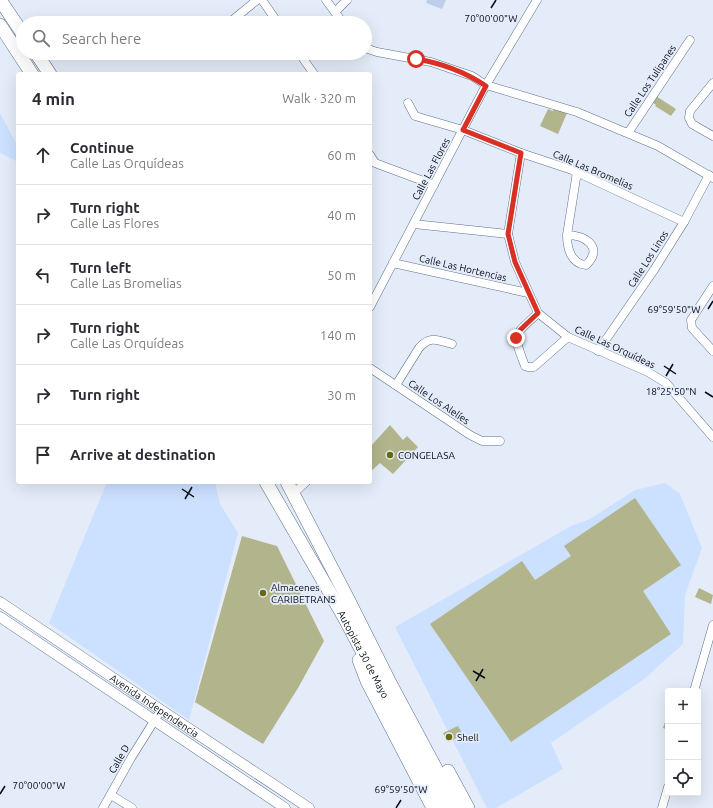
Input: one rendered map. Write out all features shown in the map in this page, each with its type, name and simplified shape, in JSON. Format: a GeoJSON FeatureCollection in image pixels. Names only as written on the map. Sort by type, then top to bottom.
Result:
{"type":"FeatureCollection","features":[{"type":"Feature","properties":{"kind":"highway"},"geometry":{"type":"LineString","coordinates":[[0,0],[16,24]]}},
{"type":"Feature","properties":{"kind":"highway"},"geometry":{"type":"LineString","coordinates":[[0,25],[16,50]]}},
{"type":"Feature","properties":{"kind":"highway"},"geometry":{"type":"LineString","coordinates":[[23,60],[31,72]]}},
{"type":"Feature","properties":{"kind":"highway"},"geometry":{"type":"LineString","coordinates":[[41,60],[49,72]]}},
{"type":"Feature","properties":{"kind":"highway","name":"Autopista 30 de Mayo"},"geometry":{"type":"LineString","coordinates":[[267,484],[457,808]]}},
{"type":"Feature","properties":{"kind":"highway","name":"Autopista 30 de Mayo"},"geometry":{"type":"LineString","coordinates":[[288,484],[350,603],[384,682],[445,808]]}},
{"type":"Feature","properties":{"kind":"highway"},"geometry":{"type":"LineString","coordinates":[[350,603],[378,643],[468,808]]}},
{"type":"Feature","properties":{"kind":"highway"},"geometry":{"type":"LineString","coordinates":[[344,617],[367,681],[433,808]]}},
{"type":"Feature","properties":{"kind":"street"},"geometry":{"type":"LineString","coordinates":[[238,16],[257,0]]}},
{"type":"Feature","properties":{"kind":"street"},"geometry":{"type":"LineString","coordinates":[[262,0],[273,16]]}},
{"type":"Feature","properties":{"kind":"street"},"geometry":{"type":"LineString","coordinates":[[326,0],[337,16]]}},
{"type":"Feature","properties":{"kind":"street"},"geometry":{"type":"LineString","coordinates":[[334,12],[347,0]]}},
{"type":"Feature","properties":{"kind":"street","name":"Calle Las Flores"},"geometry":{"type":"LineString","coordinates":[[372,303],[486,86],[537,0]]}},
{"type":"Feature","properties":{"kind":"street","name":"Calle Los Tulipanes"},"geometry":{"type":"LineString","coordinates":[[628,133],[690,40]]}},
{"type":"Feature","properties":{"kind":"street"},"geometry":{"type":"LineString","coordinates":[[372,50],[431,62],[472,76],[486,86],[577,112],[658,146],[711,177]]}},
{"type":"Feature","properties":{"kind":"street"},"geometry":{"type":"LineString","coordinates":[[304,60],[313,72]]}},
{"type":"Feature","properties":{"kind":"street"},"geometry":{"type":"LineString","coordinates":[[713,83],[690,111],[689,118],[692,124],[713,136]]}},
{"type":"Feature","properties":{"kind":"street","name":"Calle Las Bromelias"},"geometry":{"type":"LineString","coordinates":[[408,103],[415,116],[463,130],[521,153],[577,172],[684,222]]}},
{"type":"Feature","properties":{"kind":"street","name":"Calle Las Orquídeas"},"geometry":{"type":"LineString","coordinates":[[521,153],[508,234],[515,262],[538,313],[568,337],[648,372],[666,383],[713,437]]}},
{"type":"Feature","properties":{"kind":"street"},"geometry":{"type":"LineString","coordinates":[[372,158],[375,162],[434,185]]}},
{"type":"Feature","properties":{"kind":"street"},"geometry":{"type":"LineString","coordinates":[[567,235],[577,172]]}},
{"type":"Feature","properties":{"kind":"street","name":"Calle Los Linos"},"geometry":{"type":"LineString","coordinates":[[598,351],[654,270],[711,177]]}},
{"type":"Feature","properties":{"kind":"street"},"geometry":{"type":"LineString","coordinates":[[414,224],[508,234]]}},
{"type":"Feature","properties":{"kind":"street","name":"Calle Las Hortencias"},"geometry":{"type":"LineString","coordinates":[[393,263],[528,293]]}},
{"type":"Feature","properties":{"kind":"street"},"geometry":{"type":"LineString","coordinates":[[713,286],[691,320],[692,328],[713,351]]}},
{"type":"Feature","properties":{"kind":"street"},"geometry":{"type":"LineString","coordinates":[[538,313],[517,333],[516,342],[525,366],[534,367],[568,337]]}},
{"type":"Feature","properties":{"kind":"street"},"geometry":{"type":"LineString","coordinates":[[396,385],[424,342],[430,339],[452,344]]}},
{"type":"Feature","properties":{"kind":"street","name":"Calle Los Alelíes"},"geometry":{"type":"LineString","coordinates":[[372,369],[470,435],[482,441],[500,441]]}},
{"type":"Feature","properties":{"kind":"street"},"geometry":{"type":"LineString","coordinates":[[293,494],[304,484]]}},
{"type":"Feature","properties":{"kind":"street","name":"Avenida Independencia"},"geometry":{"type":"LineString","coordinates":[[0,602],[309,808]]}},
{"type":"Feature","properties":{"kind":"street","name":"Avenida Independencia"},"geometry":{"type":"LineString","coordinates":[[0,618],[284,808]]}},
{"type":"Feature","properties":{"kind":"street"},"geometry":{"type":"LineString","coordinates":[[695,688],[712,629]]}},
{"type":"Feature","properties":{"kind":"street","name":"Calle D"},"geometry":{"type":"LineString","coordinates":[[103,808],[131,758],[161,710]]}},
{"type":"Feature","properties":{"kind":"street"},"geometry":{"type":"LineString","coordinates":[[111,795],[132,808]]}},
{"type":"Feature","properties":{"kind":"street"},"geometry":{"type":"LineString","coordinates":[[662,808],[665,796]]}},
{"type":"Feature","properties":{"kind":"street"},"geometry":{"type":"LineString","coordinates":[[288,808],[296,799]]}},
{"type":"Feature","properties":{"kind":"shaded area"},"geometry":{"type":"Polygon","coordinates":[[[427,0],[446,0],[442,9],[426,3],[427,0]]]}},
{"type":"Feature","properties":{"kind":"shaded area"},"geometry":{"type":"Polygon","coordinates":[[[0,113],[16,143],[16,161],[0,153],[0,113]]]}},
{"type":"Feature","properties":{"kind":"shaded area"},"geometry":{"type":"Polygon","coordinates":[[[665,483],[680,494],[702,548],[685,595],[683,644],[644,679],[551,743],[563,769],[496,808],[487,808],[395,627],[571,526],[590,519],[635,490],[665,483]]]}},
{"type":"Feature","properties":{"kind":"shaded area"},"geometry":{"type":"Polygon","coordinates":[[[106,484],[215,484],[220,504],[238,533],[189,720],[49,623],[106,484]]]}},
{"type":"Feature","properties":{"kind":"building"},"geometry":{"type":"Polygon","coordinates":[[[656,96],[676,109],[671,116],[655,106],[656,105],[652,102],[656,96]]]}},
{"type":"Feature","properties":{"kind":"building"},"geometry":{"type":"Polygon","coordinates":[[[555,108],[567,113],[558,134],[540,126],[548,109],[553,111],[555,108]]]}},
{"type":"Feature","properties":{"kind":"building","name":"CONGELASA"},"geometry":{"type":"Polygon","coordinates":[[[390,425],[403,440],[407,436],[418,447],[393,474],[380,463],[372,470],[372,445],[390,425]]]}},
{"type":"Feature","properties":{"kind":"building"},"geometry":{"type":"Polygon","coordinates":[[[635,498],[681,565],[643,591],[671,634],[511,742],[430,624],[522,561],[535,580],[571,556],[564,546],[635,498]]]}},
{"type":"Feature","properties":{"kind":"building","name":"Almacenes CARIBETRANS"},"geometry":{"type":"Polygon","coordinates":[[[242,536],[277,546],[324,641],[298,688],[263,744],[195,702],[242,536]]]}},
{"type":"Feature","properties":{"kind":"building"},"geometry":{"type":"Polygon","coordinates":[[[699,588],[713,595],[711,604],[695,597],[699,588]]]}},
{"type":"Feature","properties":{"kind":"building"},"geometry":{"type":"Polygon","coordinates":[[[458,726],[463,735],[448,742],[443,733],[458,726]]]}},
{"type":"Feature","properties":{"kind":"place","name":"CONGELASA"},"geometry":{"type":"Point","coordinates":[390,455]}},
{"type":"Feature","properties":{"kind":"place","name":"Almacenes CARIBETRANS"},"geometry":{"type":"Point","coordinates":[263,593]}},
{"type":"Feature","properties":{"kind":"place","name":"Shell"},"geometry":{"type":"Point","coordinates":[449,737]}},
{"type":"Feature","properties":{"kind":"route"},"geometry":{"type":"LineString","coordinates":[[416,59],[431,62],[472,76],[486,86],[463,130],[521,153],[508,234],[515,262],[538,313],[517,333],[516,338]]}}]}
